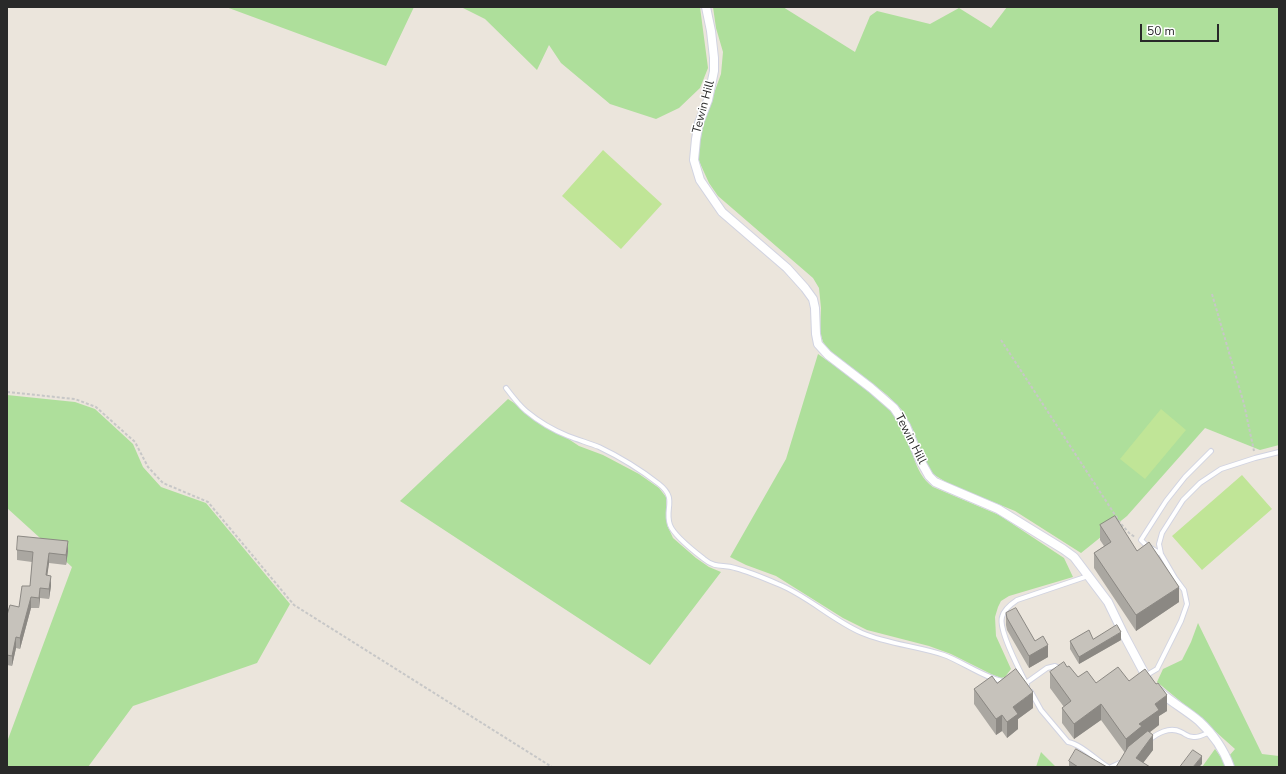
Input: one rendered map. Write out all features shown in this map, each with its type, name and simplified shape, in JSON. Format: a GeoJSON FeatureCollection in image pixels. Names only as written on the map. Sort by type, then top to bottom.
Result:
{"type":"FeatureCollection","features":[{"type":"Feature","properties":{"kind":"street","name":"Tewin Hill"},"geometry":{"type":"LineString","coordinates":[[706,7],[711,31],[714,71],[708,100],[699,124],[694,160],[700,180],[722,212],[788,268],[805,288],[813,299],[818,344],[828,355],[872,388],[894,408],[906,426],[920,460],[929,476],[935,482],[998,509],[1074,557],[1108,602],[1142,678],[1199,721],[1210,732],[1230,767]]}},
{"type":"Feature","properties":{"kind":"lane"},"geometry":{"type":"LineString","coordinates":[[506,388],[525,410],[540,421],[566,435],[599,447],[660,484],[670,499],[670,526],[682,540],[706,561],[714,565],[733,567],[780,584],[839,621],[877,639],[944,655],[990,677],[1001,681],[1008,680]]}},
{"type":"Feature","properties":{"kind":"lane"},"geometry":{"type":"LineString","coordinates":[[1161,554],[1146,545],[1141,540],[1166,501],[1185,477],[1211,451]]}},
{"type":"Feature","properties":{"kind":"lane"},"geometry":{"type":"LineString","coordinates":[[1142,678],[1157,669],[1181,621],[1187,604],[1184,590],[1161,554],[1159,544],[1162,533],[1184,500],[1200,483],[1221,469],[1279,452]]}},
{"type":"Feature","properties":{"kind":"lane"},"geometry":{"type":"LineString","coordinates":[[1089,576],[1017,600],[1005,610],[1002,616],[1004,634],[1026,684],[1041,710],[1068,742],[1076,743],[1097,760],[1110,767],[1119,764],[1124,760]]}},
{"type":"Feature","properties":{"kind":"lane"},"geometry":{"type":"LineString","coordinates":[[1026,684],[1047,668],[1055,666],[1064,671]]}},
{"type":"Feature","properties":{"kind":"lane"},"geometry":{"type":"LineString","coordinates":[[1015,678],[1022,675]]}},
{"type":"Feature","properties":{"kind":"lane"},"geometry":{"type":"LineString","coordinates":[[1145,743],[1160,732],[1173,730],[1181,732],[1186,736],[1194,737],[1210,732]]}},
{"type":"Feature","properties":{"kind":"path"},"geometry":{"type":"LineString","coordinates":[[1212,294],[1244,404],[1255,458]]}},
{"type":"Feature","properties":{"kind":"path"},"geometry":{"type":"LineString","coordinates":[[1001,340],[1121,524],[1130,534],[1141,540]]}},
{"type":"Feature","properties":{"kind":"path"},"geometry":{"type":"LineString","coordinates":[[7,392],[75,399],[96,407],[135,442],[148,467],[163,483],[208,502],[294,605],[552,767]]}},
{"type":"Feature","properties":{"kind":"green space"},"geometry":{"type":"Polygon","coordinates":[[[226,7],[414,7],[386,66],[226,7]]]}},
{"type":"Feature","properties":{"kind":"green space"},"geometry":{"type":"Polygon","coordinates":[[[461,7],[700,7],[708,68],[700,88],[679,108],[656,119],[610,104],[561,63],[549,45],[537,70],[485,19],[461,7]]]}},
{"type":"Feature","properties":{"kind":"green space"},"geometry":{"type":"Polygon","coordinates":[[[713,7],[783,7],[855,52],[870,16],[877,11],[930,24],[959,8],[991,28],[1007,7],[1279,7],[1279,445],[1260,450],[1205,428],[1127,516],[1081,553],[1015,511],[949,484],[933,474],[925,461],[913,430],[902,410],[887,395],[831,352],[823,342],[820,332],[821,308],[819,288],[813,278],[718,196],[709,183],[699,161],[698,147],[702,126],[721,74],[723,52],[716,28],[713,7]]]}},
{"type":"Feature","properties":{"kind":"green space"},"geometry":{"type":"Polygon","coordinates":[[[603,150],[662,204],[621,249],[562,196],[603,150]]]}},
{"type":"Feature","properties":{"kind":"green space"},"geometry":{"type":"Polygon","coordinates":[[[818,354],[873,393],[892,412],[900,423],[908,439],[921,473],[926,481],[933,487],[999,515],[1064,558],[1073,577],[1009,596],[1001,601],[998,607],[995,617],[996,636],[1011,669],[1005,677],[1001,678],[991,674],[951,654],[929,646],[867,630],[843,618],[776,576],[746,565],[730,557],[786,459],[818,354]]]}},
{"type":"Feature","properties":{"kind":"green space"},"geometry":{"type":"Polygon","coordinates":[[[7,395],[75,402],[95,409],[133,444],[143,467],[161,487],[206,503],[290,604],[257,663],[133,706],[88,767],[7,767],[7,742],[72,567],[7,508],[7,395]]]}},
{"type":"Feature","properties":{"kind":"green space"},"geometry":{"type":"Polygon","coordinates":[[[508,399],[579,446],[603,455],[639,474],[659,488],[666,497],[667,525],[673,538],[696,558],[709,567],[721,572],[650,665],[400,501],[508,399]]]}},
{"type":"Feature","properties":{"kind":"green space"},"geometry":{"type":"Polygon","coordinates":[[[1161,409],[1186,430],[1145,479],[1120,459],[1161,409]]]}},
{"type":"Feature","properties":{"kind":"green space"},"geometry":{"type":"Polygon","coordinates":[[[1242,475],[1272,509],[1202,570],[1172,536],[1242,475]]]}},
{"type":"Feature","properties":{"kind":"green space"},"geometry":{"type":"Polygon","coordinates":[[[1198,623],[1262,754],[1279,756],[1279,767],[1234,767],[1229,756],[1235,749],[1157,682],[1163,669],[1182,660],[1198,623]]]}},
{"type":"Feature","properties":{"kind":"green space"},"geometry":{"type":"Polygon","coordinates":[[[1215,749],[1226,767],[1202,767],[1215,749]]]}},
{"type":"Feature","properties":{"kind":"green space"},"geometry":{"type":"Polygon","coordinates":[[[1041,752],[1056,767],[1036,767],[1041,752]]]}},
{"type":"Feature","properties":{"kind":"building"},"geometry":{"type":"Polygon","coordinates":[[[1115,516],[1137,551],[1149,542],[1179,587],[1136,615],[1094,553],[1111,542],[1100,525],[1115,516]]]}},
{"type":"Feature","properties":{"kind":"building"},"geometry":{"type":"Polygon","coordinates":[[[18,536],[68,541],[66,555],[49,553],[46,575],[51,576],[49,589],[40,588],[39,598],[31,597],[20,638],[16,637],[12,656],[7,655],[7,615],[10,605],[19,607],[22,586],[30,586],[33,552],[17,550],[18,536]]]}},
{"type":"Feature","properties":{"kind":"building"},"geometry":{"type":"Polygon","coordinates":[[[1016,608],[1035,641],[1043,636],[1048,645],[1029,656],[1007,618],[1006,613],[1016,608]]]}},
{"type":"Feature","properties":{"kind":"building"},"geometry":{"type":"Polygon","coordinates":[[[1117,625],[1121,632],[1079,657],[1070,641],[1089,630],[1093,639],[1117,625]]]}},
{"type":"Feature","properties":{"kind":"building"},"geometry":{"type":"Polygon","coordinates":[[[1064,662],[1067,667],[1069,666],[1078,677],[1087,671],[1096,683],[1118,667],[1129,681],[1145,669],[1156,684],[1158,683],[1167,695],[1155,704],[1159,710],[1139,724],[1142,726],[1126,739],[1101,704],[1074,724],[1062,708],[1071,701],[1050,672],[1064,662]]]}},
{"type":"Feature","properties":{"kind":"building"},"geometry":{"type":"Polygon","coordinates":[[[1016,669],[1033,692],[1013,707],[1018,714],[1007,722],[1002,715],[996,719],[974,689],[992,676],[997,683],[1016,669]]]}},
{"type":"Feature","properties":{"kind":"building"},"geometry":{"type":"Polygon","coordinates":[[[1148,731],[1153,735],[1136,758],[1150,767],[1116,767],[1128,747],[1148,731]]]}},
{"type":"Feature","properties":{"kind":"building"},"geometry":{"type":"Polygon","coordinates":[[[1076,749],[1107,767],[1078,767],[1069,761],[1076,749]]]}},
{"type":"Feature","properties":{"kind":"building"},"geometry":{"type":"Polygon","coordinates":[[[1193,750],[1202,756],[1193,767],[1180,767],[1193,750]]]}}]}
